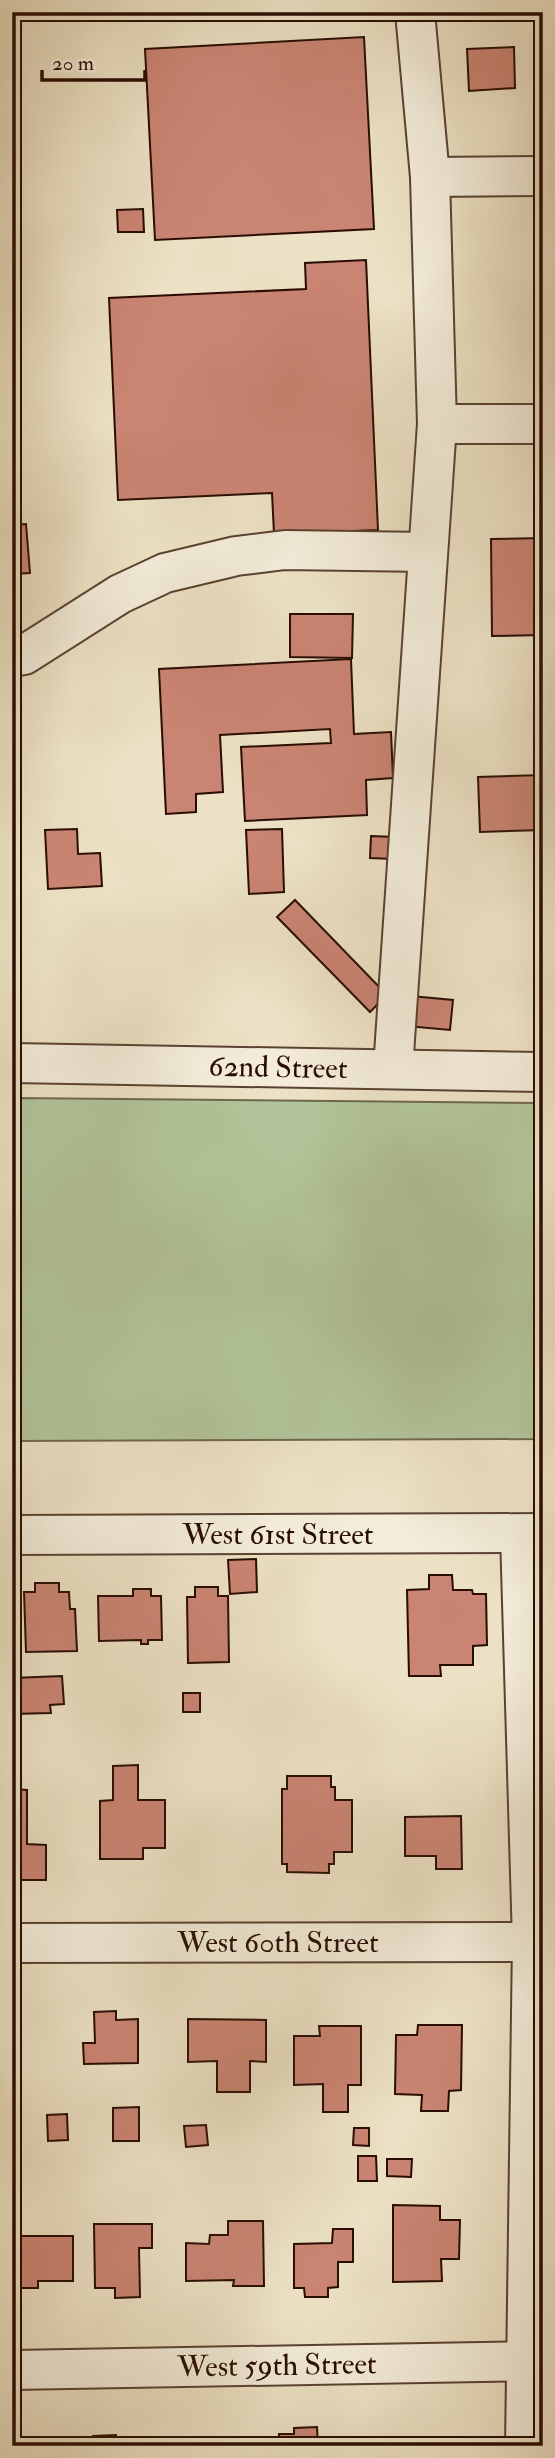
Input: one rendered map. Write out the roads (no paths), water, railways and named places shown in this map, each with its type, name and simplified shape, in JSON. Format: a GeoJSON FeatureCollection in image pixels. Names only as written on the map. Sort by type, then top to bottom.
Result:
{"type":"FeatureCollection","features":[{"type":"Feature","properties":{"kind":"street"},"geometry":{"type":"LineString","coordinates":[[393,1069],[436,424],[430,177],[415,12]]}},
{"type":"Feature","properties":{"kind":"street"},"geometry":{"type":"LineString","coordinates":[[430,177],[543,176]]}},
{"type":"Feature","properties":{"kind":"street"},"geometry":{"type":"LineString","coordinates":[[436,424],[543,424]]}},
{"type":"Feature","properties":{"kind":"street"},"geometry":{"type":"LineString","coordinates":[[12,657],[24,655],[120,594],[165,573],[236,556],[285,550],[428,552]]}},
{"type":"Feature","properties":{"kind":"street","name":"62nd Street"},"geometry":{"type":"LineString","coordinates":[[12,1063],[543,1072]]}},
{"type":"Feature","properties":{"kind":"street"},"geometry":{"type":"LineString","coordinates":[[525,2446],[534,2361],[537,1941],[531,1533]]}},
{"type":"Feature","properties":{"kind":"street","name":"West 61st Street"},"geometry":{"type":"LineString","coordinates":[[12,1535],[531,1533]]}},
{"type":"Feature","properties":{"kind":"street","name":"West 60th Street"},"geometry":{"type":"LineString","coordinates":[[12,1943],[537,1941]]}},
{"type":"Feature","properties":{"kind":"street","name":"West 59th Street"},"geometry":{"type":"LineString","coordinates":[[12,2370],[534,2361]]}}]}
